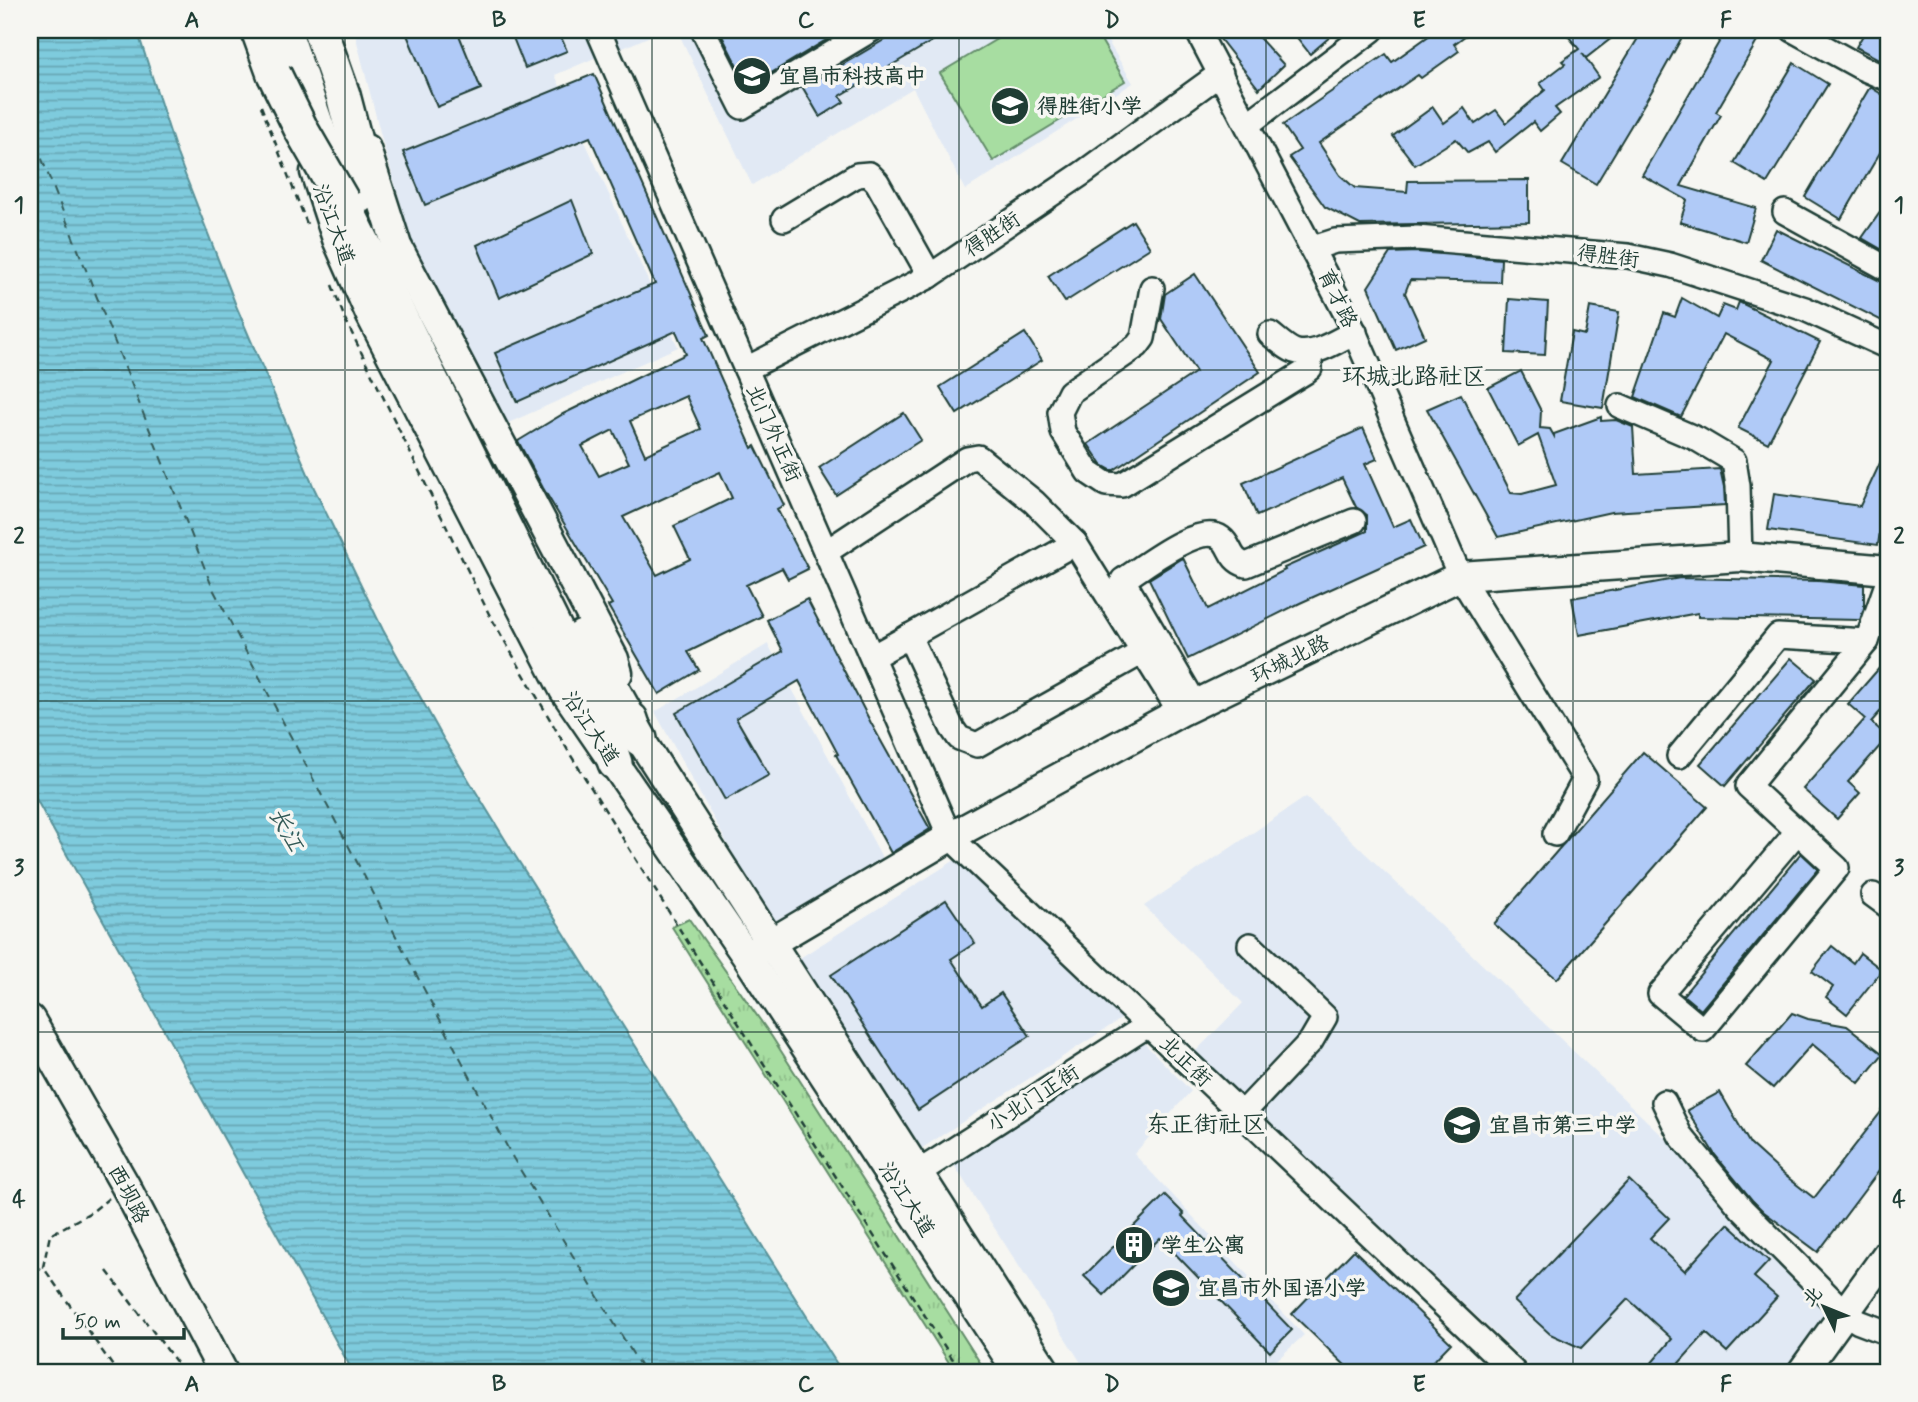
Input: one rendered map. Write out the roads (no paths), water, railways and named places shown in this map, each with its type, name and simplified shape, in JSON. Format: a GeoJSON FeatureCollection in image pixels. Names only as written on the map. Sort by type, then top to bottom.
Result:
{"type":"FeatureCollection","features":[{"type":"Feature","properties":{"kind":"highway"},"geometry":{"type":"LineString","coordinates":[[258,30],[274,74],[302,131],[352,199],[392,270],[501,488],[640,739]]}},
{"type":"Feature","properties":{"kind":"highway"},"geometry":{"type":"LineString","coordinates":[[284,30],[352,199],[599,717],[615,763]]}},
{"type":"Feature","properties":{"kind":"highway"},"geometry":{"type":"LineString","coordinates":[[304,30],[352,199]]}},
{"type":"Feature","properties":{"kind":"highway"},"geometry":{"type":"LineString","coordinates":[[320,30],[343,95],[355,141],[352,199]]}},
{"type":"Feature","properties":{"kind":"main road","name":"沿江大道"},"geometry":{"type":"LineString","coordinates":[[268,30],[337,239],[371,316],[564,690],[615,763],[759,950],[919,1172],[1046,1372]]}},
{"type":"Feature","properties":{"kind":"main road","name":"沿江大道"},"geometry":{"type":"LineString","coordinates":[[328,30],[397,246],[614,659],[640,739],[759,950],[1018,1372]]}},
{"type":"Feature","properties":{"kind":"main road","name":"环城北路"},"geometry":{"type":"LineString","coordinates":[[759,950],[950,837],[1188,709],[1460,576],[1740,557],[1888,570]]}},
{"type":"Feature","properties":{"kind":"main road","name":"西坝路"},"geometry":{"type":"LineString","coordinates":[[30,1019],[125,1185],[223,1372]]}},
{"type":"Feature","properties":{"kind":"main road"},"geometry":{"type":"LineString","coordinates":[[1822,1372],[1888,1253]]}},
{"type":"Feature","properties":{"kind":"main road"},"geometry":{"type":"LineString","coordinates":[[1802,1372],[1888,1281]]}},
{"type":"Feature","properties":{"kind":"street","name":"北门外正街"},"geometry":{"type":"LineString","coordinates":[[597,30],[950,837]]}},
{"type":"Feature","properties":{"kind":"street"},"geometry":{"type":"LineString","coordinates":[[703,30],[742,107],[871,30]]}},
{"type":"Feature","properties":{"kind":"street","name":"育才路"},"geometry":{"type":"LineString","coordinates":[[1197,30],[1313,248],[1354,332],[1460,576],[1585,779],[1555,834]]}},
{"type":"Feature","properties":{"kind":"street"},"geometry":{"type":"LineString","coordinates":[[1248,124],[1372,30]]}},
{"type":"Feature","properties":{"kind":"street"},"geometry":{"type":"LineString","coordinates":[[1793,30],[1862,68],[1888,79]]}},
{"type":"Feature","properties":{"kind":"street","name":"得胜街"},"geometry":{"type":"LineString","coordinates":[[746,369],[930,275],[1083,173],[1221,73]]}},
{"type":"Feature","properties":{"kind":"street"},"geometry":{"type":"LineString","coordinates":[[784,219],[857,175],[869,174],[877,182],[930,275]]}},
{"type":"Feature","properties":{"kind":"street"},"geometry":{"type":"LineString","coordinates":[[1785,212],[1888,269]]}},
{"type":"Feature","properties":{"kind":"street","name":"得胜街"},"geometry":{"type":"LineString","coordinates":[[1313,248],[1335,241],[1418,237],[1628,256],[1702,275],[1805,309],[1886,341]]}},
{"type":"Feature","properties":{"kind":"street"},"geometry":{"type":"LineString","coordinates":[[1152,288],[1143,338],[1137,346],[1070,392],[1060,412],[1063,432],[1088,472],[1107,484],[1122,485],[1305,372],[1310,368],[1310,352]]}},
{"type":"Feature","properties":{"kind":"street"},"geometry":{"type":"LineString","coordinates":[[1270,334],[1298,353],[1310,352],[1354,332]]}},
{"type":"Feature","properties":{"kind":"street"},"geometry":{"type":"LineString","coordinates":[[1620,407],[1697,439],[1734,461],[1738,486],[1740,557]]}},
{"type":"Feature","properties":{"kind":"street"},"geometry":{"type":"LineString","coordinates":[[826,552],[967,459],[978,457],[1034,502],[1075,543],[1141,653],[1188,709]]}},
{"type":"Feature","properties":{"kind":"street"},"geometry":{"type":"LineString","coordinates":[[1188,709],[1123,580],[1192,537],[1206,533],[1221,538],[1236,562],[1246,565],[1354,521]]}},
{"type":"Feature","properties":{"kind":"street"},"geometry":{"type":"LineString","coordinates":[[872,657],[1075,543]]}},
{"type":"Feature","properties":{"kind":"street"},"geometry":{"type":"LineString","coordinates":[[1797,832],[1660,994],[1703,1030],[1837,868],[1748,786],[1867,640],[1888,581]]}},
{"type":"Feature","properties":{"kind":"street"},"geometry":{"type":"LineString","coordinates":[[909,636],[952,728],[959,738],[977,745],[1141,653]]}},
{"type":"Feature","properties":{"kind":"street"},"geometry":{"type":"LineString","coordinates":[[1679,756],[1779,636],[1867,640]]}},
{"type":"Feature","properties":{"kind":"street","name":"北正街"},"geometry":{"type":"LineString","coordinates":[[950,837],[1514,1372]]}},
{"type":"Feature","properties":{"kind":"street"},"geometry":{"type":"LineString","coordinates":[[1242,1114],[1311,1041],[1325,1017],[1250,945]]}},
{"type":"Feature","properties":{"kind":"street","name":"小北门正街"},"geometry":{"type":"LineString","coordinates":[[919,1172],[1148,1025]]}},
{"type":"Feature","properties":{"kind":"street"},"geometry":{"type":"LineString","coordinates":[[1664,1102],[1680,1135],[1742,1209],[1852,1318],[1888,1333]]}},
{"type":"Feature","properties":{"kind":"water","name":"长江"},"geometry":{"type":"Polygon","coordinates":[[[30,30],[137,30],[177,154],[237,308],[314,488],[383,630],[443,738],[514,854],[842,1372],[353,1372],[30,788],[30,30]]]}},
{"type":"Feature","properties":{"kind":"place","name":"宜昌市科技高中"},"geometry":{"type":"Point","coordinates":[752,76]}},
{"type":"Feature","properties":{"kind":"place","name":"得胜街小学"},"geometry":{"type":"Point","coordinates":[1010,106]}},
{"type":"Feature","properties":{"kind":"place","name":"宜昌市第三中学"},"geometry":{"type":"Point","coordinates":[1462,1125]}},
{"type":"Feature","properties":{"kind":"place","name":"学生公寓"},"geometry":{"type":"Point","coordinates":[1134,1245]}},
{"type":"Feature","properties":{"kind":"place","name":"宜昌市外国语小学"},"geometry":{"type":"Point","coordinates":[1171,1288]}},
{"type":"Feature","properties":{"kind":"district","name":"环城北路社区"},"geometry":{"type":"Point","coordinates":[1414,376]}},
{"type":"Feature","properties":{"kind":"district","name":"东正街社区"},"geometry":{"type":"Point","coordinates":[1206,1124]}}]}
